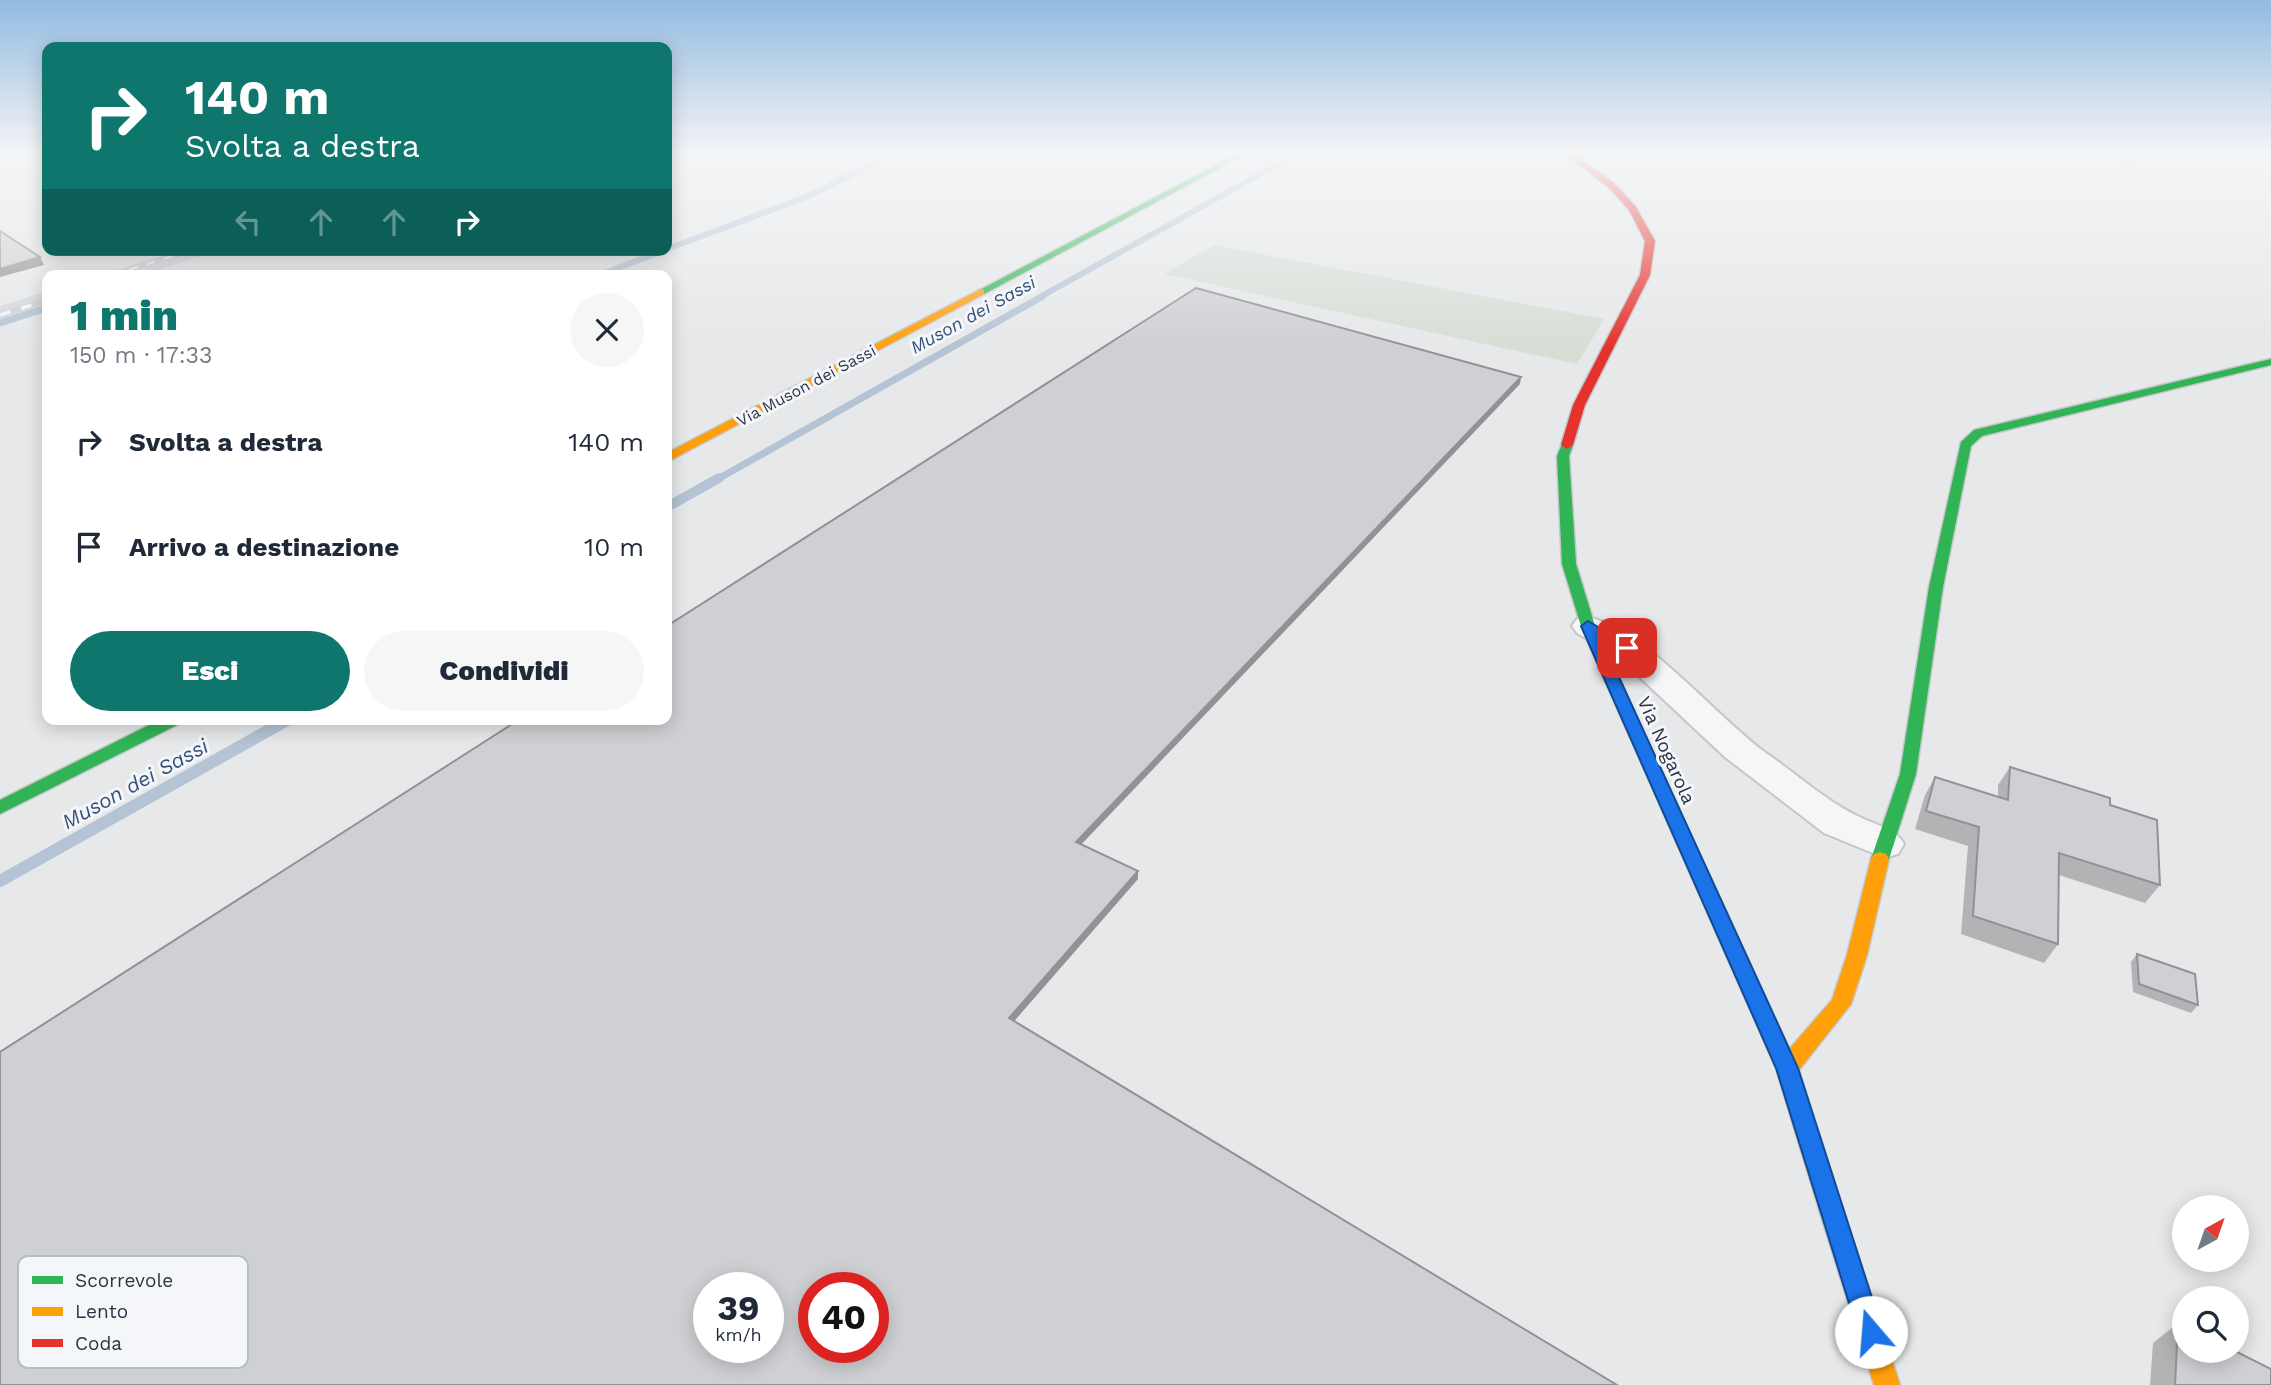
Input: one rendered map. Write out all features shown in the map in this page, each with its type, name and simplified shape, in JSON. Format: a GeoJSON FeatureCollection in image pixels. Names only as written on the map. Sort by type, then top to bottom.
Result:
{"type":"FeatureCollection","features":[{"type":"Feature","properties":{"kind":"street","name":"Via Muson dei Sassi"},"geometry":{"type":"LineString","coordinates":[[672,455],[1120,219]]}},
{"type":"Feature","properties":{"kind":"street","name":"Via Nogarola"},"geometry":{"type":"LineString","coordinates":[[1638,219],[1650,241],[1645,275],[1579,405],[1563,456],[1569,564],[1588,626],[1787,1068],[1887,1385]]}},
{"type":"Feature","properties":{"kind":"street"},"geometry":{"type":"LineString","coordinates":[[1787,1068],[1841,1004],[1857,955],[1885,844],[1908,774],[1936,587],[1965,445],[1978,433],[2271,362]]}},
{"type":"Feature","properties":{"kind":"street"},"geometry":{"type":"LineString","coordinates":[[1588,626],[1627,648],[1748,757],[1838,823],[1885,844]]}},
{"type":"Feature","properties":{"kind":"street"},"geometry":{"type":"LineString","coordinates":[[0,808],[163,725]]}},
{"type":"Feature","properties":{"kind":"shaded area"},"geometry":{"type":"Polygon","coordinates":[[[1214,245],[1604,319],[1577,364],[1164,274],[1214,245]]]}},
{"type":"Feature","properties":{"kind":"shaded area"},"geometry":{"type":"Polygon","coordinates":[[[161,256],[202,256],[159,270],[116,270],[161,256]]]}},
{"type":"Feature","properties":{"kind":"shaded area"},"geometry":{"type":"Polygon","coordinates":[[[42,293],[42,307],[0,320],[0,306],[42,293]]]}},
{"type":"Feature","properties":{"kind":"building"},"geometry":{"type":"Polygon","coordinates":[[[0,231],[40,257],[0,269],[0,231]]]}},
{"type":"Feature","properties":{"kind":"building"},"geometry":{"type":"Polygon","coordinates":[[[1196,288],[1521,377],[1076,842],[1138,871],[1009,1018],[1617,1385],[0,1385],[0,1052],[511,725],[672,725],[672,623],[1196,288]]]}},
{"type":"Feature","properties":{"kind":"building"},"geometry":{"type":"Polygon","coordinates":[[[2010,767],[2110,798],[2110,805],[2157,820],[2160,885],[2059,853],[2058,944],[1973,916],[1979,827],[1926,811],[1935,777],[2008,800],[2010,767]]]}},
{"type":"Feature","properties":{"kind":"building"},"geometry":{"type":"Polygon","coordinates":[[[2137,954],[2195,974],[2198,1005],[2139,984],[2137,954]]]}},
{"type":"Feature","properties":{"kind":"building"},"geometry":{"type":"Polygon","coordinates":[[[2249,1358],[2271,1369],[2271,1385],[2175,1385],[2176,1363],[2249,1363],[2249,1358]]]}},
{"type":"Feature","properties":{"kind":"waterway"},"geometry":{"type":"LineString","coordinates":[[672,247],[748,219]]}},
{"type":"Feature","properties":{"kind":"waterway","name":"Muson dei Sassi"},"geometry":{"type":"LineString","coordinates":[[1040,297],[1180,219]]}},
{"type":"Feature","properties":{"kind":"waterway"},"geometry":{"type":"LineString","coordinates":[[613,270],[649,256]]}},
{"type":"Feature","properties":{"kind":"waterway","name":"Muson dei Sassi"},"geometry":{"type":"LineString","coordinates":[[716,480],[1043,296]]}},
{"type":"Feature","properties":{"kind":"waterway"},"geometry":{"type":"LineString","coordinates":[[0,323],[42,310]]}},
{"type":"Feature","properties":{"kind":"waterway","name":"Muson dei Sassi"},"geometry":{"type":"LineString","coordinates":[[672,504],[719,478]]}},
{"type":"Feature","properties":{"kind":"waterway","name":"Muson dei Sassi"},"geometry":{"type":"LineString","coordinates":[[0,881],[278,725]]}},
{"type":"Feature","properties":{"kind":"railway"},"geometry":{"type":"LineString","coordinates":[[128,270],[173,256]]}},
{"type":"Feature","properties":{"kind":"railway"},"geometry":{"type":"LineString","coordinates":[[0,315],[42,302]]}},
{"type":"Feature","properties":{"kind":"traffic: fast"},"geometry":{"type":"LineString","coordinates":[[981,292],[1120,219]]}},
{"type":"Feature","properties":{"kind":"traffic: fast"},"geometry":{"type":"LineString","coordinates":[[1880,859],[1908,774],[1936,587],[1965,445],[1978,433],[2271,362]]}},
{"type":"Feature","properties":{"kind":"traffic: fast"},"geometry":{"type":"LineString","coordinates":[[1567,445],[1563,456],[1569,564],[1588,626],[1787,1068],[1831,1209]]}},
{"type":"Feature","properties":{"kind":"traffic: fast"},"geometry":{"type":"LineString","coordinates":[[0,808],[163,725]]}},
{"type":"Feature","properties":{"kind":"traffic: slow"},"geometry":{"type":"LineString","coordinates":[[672,455],[981,292]]}},
{"type":"Feature","properties":{"kind":"traffic: slow"},"geometry":{"type":"LineString","coordinates":[[1787,1068],[1841,1004],[1857,955],[1880,859]]}},
{"type":"Feature","properties":{"kind":"traffic: slow"},"geometry":{"type":"LineString","coordinates":[[1831,1209],[1887,1385]]}},
{"type":"Feature","properties":{"kind":"traffic: jam"},"geometry":{"type":"LineString","coordinates":[[1567,445],[1579,405],[1645,275],[1650,241],[1638,219]]}},
{"type":"Feature","properties":{"kind":"route"},"geometry":{"type":"LineString","coordinates":[[1627,648],[1588,626],[1787,1068],[1871,1332]]}}]}
